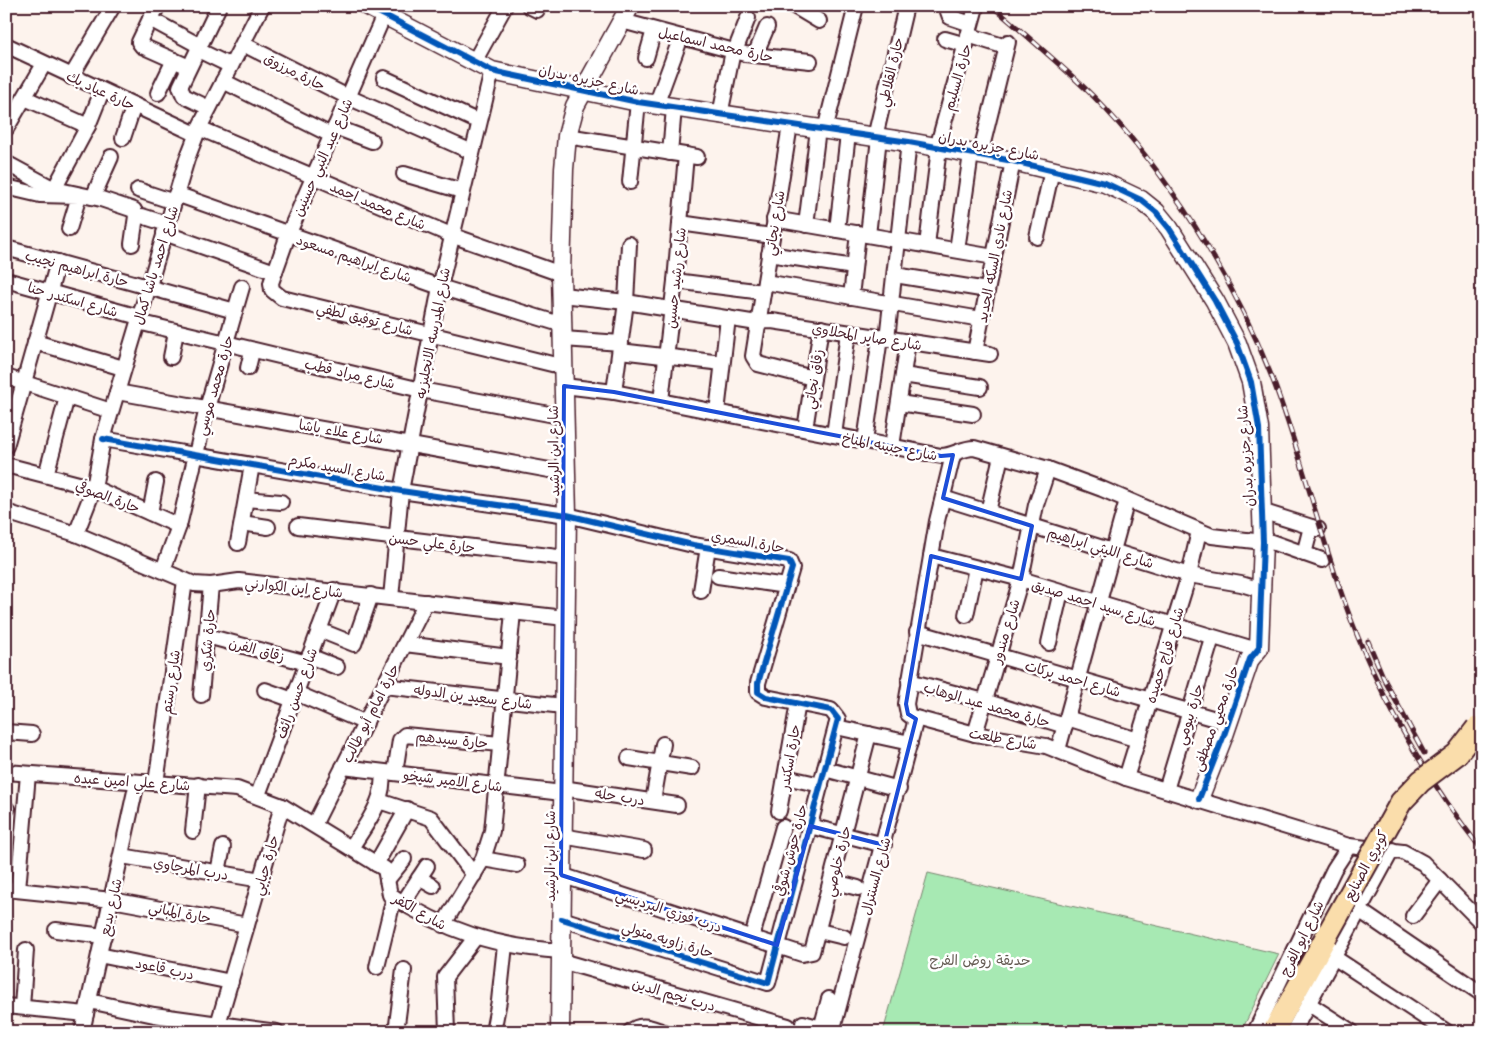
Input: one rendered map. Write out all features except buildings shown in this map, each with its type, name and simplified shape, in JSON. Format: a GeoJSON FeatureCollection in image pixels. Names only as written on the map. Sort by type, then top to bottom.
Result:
{"type":"FeatureCollection","features":[{"type":"Feature","properties":{"kind":"main road","name":"كوبري الصنايع"},"geometry":{"type":"LineString","coordinates":[[1273,1032],[1400,802],[1421,781],[1457,754],[1479,724]]}},
{"type":"Feature","properties":{"kind":"street"},"geometry":{"type":"LineString","coordinates":[[71,77],[113,6]]}},
{"type":"Feature","properties":{"kind":"street"},"geometry":{"type":"LineString","coordinates":[[158,6],[139,42],[142,46],[189,67]]}},
{"type":"Feature","properties":{"kind":"street"},"geometry":{"type":"LineString","coordinates":[[209,108],[184,96],[180,87],[220,6]]}},
{"type":"Feature","properties":{"kind":"street","name":"شارع احمد باشا كمال"},"geometry":{"type":"LineString","coordinates":[[76,534],[94,488],[103,439],[123,368],[175,198],[198,131],[262,6]]}},
{"type":"Feature","properties":{"kind":"street","name":"شارع جزيره بدران"},"geometry":{"type":"LineString","coordinates":[[367,6],[388,13],[492,71],[582,92],[638,102],[909,142],[1012,161],[1105,183],[1141,200],[1169,228],[1215,301],[1237,343],[1256,403],[1259,428],[1263,541],[1258,649]]}},
{"type":"Feature","properties":{"kind":"street"},"geometry":{"type":"LineString","coordinates":[[474,62],[504,6]]}},
{"type":"Feature","properties":{"kind":"street"},"geometry":{"type":"LineString","coordinates":[[794,6],[819,20]]}},
{"type":"Feature","properties":{"kind":"street"},"geometry":{"type":"LineString","coordinates":[[806,225],[822,130],[856,6]]}},
{"type":"Feature","properties":{"kind":"street","name":"حارة القلاطي"},"geometry":{"type":"LineString","coordinates":[[851,297],[854,267],[863,234],[877,138],[906,6]]}},
{"type":"Feature","properties":{"kind":"street"},"geometry":{"type":"LineString","coordinates":[[946,6],[950,17],[968,34]]}},
{"type":"Feature","properties":{"kind":"street","name":"حارة السليم"},"geometry":{"type":"LineString","coordinates":[[927,245],[938,148],[976,7]]}},
{"type":"Feature","properties":{"kind":"street","name":"شارع عبد النبي حسنين"},"geometry":{"type":"LineString","coordinates":[[282,298],[272,290],[271,283],[288,235],[348,97],[388,13]]}},
{"type":"Feature","properties":{"kind":"street","name":"حارة محمد اسماعيل"},"geometry":{"type":"LineString","coordinates":[[626,14],[654,30],[681,38],[734,51],[810,62]]}},
{"type":"Feature","properties":{"kind":"street","name":"شارع ابن الرشيد"},"geometry":{"type":"LineString","coordinates":[[560,1032],[566,558],[561,274],[567,136],[575,106],[626,14]]}},
{"type":"Feature","properties":{"kind":"street"},"geometry":{"type":"LineString","coordinates":[[720,115],[734,51],[748,18]]}},
{"type":"Feature","properties":{"kind":"street"},"geometry":{"type":"LineString","coordinates":[[150,19],[231,66]]}},
{"type":"Feature","properties":{"kind":"street"},"geometry":{"type":"LineString","coordinates":[[756,55],[767,27]]}},
{"type":"Feature","properties":{"kind":"street"},"geometry":{"type":"LineString","coordinates":[[646,58],[654,30]]}},
{"type":"Feature","properties":{"kind":"street"},"geometry":{"type":"LineString","coordinates":[[945,39],[968,34],[1007,44],[975,155],[957,250]]}},
{"type":"Feature","properties":{"kind":"street"},"geometry":{"type":"LineString","coordinates":[[656,105],[681,38]]}},
{"type":"Feature","properties":{"kind":"street","name":"حارة مرزوق"},"geometry":{"type":"LineString","coordinates":[[243,44],[348,97],[472,152]]}},
{"type":"Feature","properties":{"kind":"street","name":"حارة عياد بك"},"geometry":{"type":"LineString","coordinates":[[6,45],[102,91],[198,131]]}},
{"type":"Feature","properties":{"kind":"street"},"geometry":{"type":"LineString","coordinates":[[158,92],[174,60]]}},
{"type":"Feature","properties":{"kind":"street"},"geometry":{"type":"LineString","coordinates":[[6,129],[44,64]]}},
{"type":"Feature","properties":{"kind":"street","name":"شارع المدرسه الانجليزيه"},"geometry":{"type":"LineString","coordinates":[[391,598],[401,491],[440,287],[492,71]]}},
{"type":"Feature","properties":{"kind":"street"},"geometry":{"type":"LineString","coordinates":[[384,78],[479,122]]}},
{"type":"Feature","properties":{"kind":"street"},"geometry":{"type":"LineString","coordinates":[[223,81],[333,131],[372,141]]}},
{"type":"Feature","properties":{"kind":"street"},"geometry":{"type":"LineString","coordinates":[[52,193],[88,126],[102,91]]}},
{"type":"Feature","properties":{"kind":"street"},"geometry":{"type":"LineString","coordinates":[[25,98],[88,126]]}},
{"type":"Feature","properties":{"kind":"street"},"geometry":{"type":"LineString","coordinates":[[630,182],[638,102]]}},
{"type":"Feature","properties":{"kind":"street"},"geometry":{"type":"LineString","coordinates":[[123,138],[134,105]]}},
{"type":"Feature","properties":{"kind":"street"},"geometry":{"type":"LineString","coordinates":[[567,136],[670,153],[674,108]]}},
{"type":"Feature","properties":{"kind":"street","name":"شارع نجاتي"},"geometry":{"type":"LineString","coordinates":[[790,125],[758,322],[755,361],[758,364],[813,378]]}},
{"type":"Feature","properties":{"kind":"street","name":"شارع محمد احمد"},"geometry":{"type":"LineString","coordinates":[[198,131],[451,235],[561,274]]}},
{"type":"Feature","properties":{"kind":"street"},"geometry":{"type":"LineString","coordinates":[[837,230],[848,134]]}},
{"type":"Feature","properties":{"kind":"street"},"geometry":{"type":"LineString","coordinates":[[865,440],[891,304],[900,241],[909,142]]}},
{"type":"Feature","properties":{"kind":"street","name":"شارع رشيد حسين"},"geometry":{"type":"LineString","coordinates":[[661,401],[680,223],[692,156],[670,153]]}},
{"type":"Feature","properties":{"kind":"street"},"geometry":{"type":"LineString","coordinates":[[93,197],[111,157]]}},
{"type":"Feature","properties":{"kind":"street","name":"شارع نادي السكه الحديد"},"geometry":{"type":"LineString","coordinates":[[975,352],[1012,161]]}},
{"type":"Feature","properties":{"kind":"street"},"geometry":{"type":"LineString","coordinates":[[6,163],[52,193]]}},
{"type":"Feature","properties":{"kind":"street"},"geometry":{"type":"LineString","coordinates":[[1037,237],[1052,170]]}},
{"type":"Feature","properties":{"kind":"street"},"geometry":{"type":"LineString","coordinates":[[404,174],[462,191]]}},
{"type":"Feature","properties":{"kind":"street"},"geometry":{"type":"LineString","coordinates":[[6,187],[93,197],[136,211],[132,244]]}},
{"type":"Feature","properties":{"kind":"street","name":"شارع ابراهيم مسعود"},"geometry":{"type":"LineString","coordinates":[[138,190],[175,198],[288,235],[440,287],[563,332],[667,357],[722,363]]}},
{"type":"Feature","properties":{"kind":"street"},"geometry":{"type":"LineString","coordinates":[[69,229],[78,196]]}},
{"type":"Feature","properties":{"kind":"street"},"geometry":{"type":"LineString","coordinates":[[142,216],[166,229],[275,272]]}},
{"type":"Feature","properties":{"kind":"street"},"geometry":{"type":"LineString","coordinates":[[774,219],[994,256]]}},
{"type":"Feature","properties":{"kind":"street"},"geometry":{"type":"LineString","coordinates":[[680,223],[772,236]]}},
{"type":"Feature","properties":{"kind":"street"},"geometry":{"type":"LineString","coordinates":[[614,392],[626,302],[629,244]]}},
{"type":"Feature","properties":{"kind":"street","name":"حارة ابراهيم نجيب"},"geometry":{"type":"LineString","coordinates":[[6,248],[235,312]]}},
{"type":"Feature","properties":{"kind":"street"},"geometry":{"type":"LineString","coordinates":[[769,254],[854,267]]}},
{"type":"Feature","properties":{"kind":"street"},"geometry":{"type":"LineString","coordinates":[[6,446],[58,262]]}},
{"type":"Feature","properties":{"kind":"street"},"geometry":{"type":"LineString","coordinates":[[895,275],[987,290]]}},
{"type":"Feature","properties":{"kind":"street","name":"شارع اسكندر حنا"},"geometry":{"type":"LineString","coordinates":[[6,280],[139,320]]}},
{"type":"Feature","properties":{"kind":"street"},"geometry":{"type":"LineString","coordinates":[[675,281],[764,287],[851,297],[982,319]]}},
{"type":"Feature","properties":{"kind":"street","name":"حارة محمد موسي"},"geometry":{"type":"LineString","coordinates":[[163,570],[179,526],[207,408],[242,287]]}},
{"type":"Feature","properties":{"kind":"street","name":"شارع صابر المحلاوي"},"geometry":{"type":"LineString","coordinates":[[562,295],[626,302],[758,322],[772,321],[990,354]]}},
{"type":"Feature","properties":{"kind":"street","name":"شارع توفيق لطفي"},"geometry":{"type":"LineString","coordinates":[[282,298],[564,367]]}},
{"type":"Feature","properties":{"kind":"street"},"geometry":{"type":"LineString","coordinates":[[717,412],[728,318]]}},
{"type":"Feature","properties":{"kind":"street","name":"شارع مراد قطب"},"geometry":{"type":"LineString","coordinates":[[139,320],[176,332],[421,390],[565,417]]}},
{"type":"Feature","properties":{"kind":"street","name":"زقاق نجاتي"},"geometry":{"type":"LineString","coordinates":[[806,429],[821,328]]}},
{"type":"Feature","properties":{"kind":"street"},"geometry":{"type":"LineString","coordinates":[[171,357],[176,332]]}},
{"type":"Feature","properties":{"kind":"street"},"geometry":{"type":"LineString","coordinates":[[834,434],[848,333]]}},
{"type":"Feature","properties":{"kind":"street"},"geometry":{"type":"LineString","coordinates":[[34,342],[123,368]]}},
{"type":"Feature","properties":{"kind":"street"},"geometry":{"type":"LineString","coordinates":[[892,446],[908,342]]}},
{"type":"Feature","properties":{"kind":"street"},"geometry":{"type":"LineString","coordinates":[[248,368],[252,350]]}},
{"type":"Feature","properties":{"kind":"street"},"geometry":{"type":"LineString","coordinates":[[903,375],[980,387]]}},
{"type":"Feature","properties":{"kind":"street"},"geometry":{"type":"LineString","coordinates":[[6,377],[111,411]]}},
{"type":"Feature","properties":{"kind":"street","name":"شارع جنينه المناخ"},"geometry":{"type":"LineString","coordinates":[[564,386],[614,392],[941,456],[953,455],[968,448],[1048,470],[1127,500],[1199,531],[1225,538],[1263,541],[1322,560]]}},
{"type":"Feature","properties":{"kind":"street","name":"شارع علاء باشا"},"geometry":{"type":"LineString","coordinates":[[117,392],[411,443],[566,473]]}},
{"type":"Feature","properties":{"kind":"street"},"geometry":{"type":"LineString","coordinates":[[46,475],[67,397]]}},
{"type":"Feature","properties":{"kind":"street"},"geometry":{"type":"LineString","coordinates":[[899,403],[973,414]]}},
{"type":"Feature","properties":{"kind":"street","name":"شارع السيد مكرم"},"geometry":{"type":"LineString","coordinates":[[103,439],[401,491],[566,515]]}},
{"type":"Feature","properties":{"kind":"street"},"geometry":{"type":"LineString","coordinates":[[916,719],[908,714],[906,709],[909,682],[931,556],[953,455]]}},
{"type":"Feature","properties":{"kind":"street"},"geometry":{"type":"LineString","coordinates":[[988,512],[1001,456]]}},
{"type":"Feature","properties":{"kind":"street","name":"حارة الصوفي"},"geometry":{"type":"LineString","coordinates":[[6,465],[94,488],[179,526]]}},
{"type":"Feature","properties":{"kind":"street"},"geometry":{"type":"LineString","coordinates":[[238,543],[252,465]]}},
{"type":"Feature","properties":{"kind":"street","name":"شارع مندور"},"geometry":{"type":"LineString","coordinates":[[975,734],[1021,579],[1032,526],[1048,470]]}},
{"type":"Feature","properties":{"kind":"street"},"geometry":{"type":"LineString","coordinates":[[150,512],[156,482]]}},
{"type":"Feature","properties":{"kind":"street","name":"شارع الليثي ابراهيم"},"geometry":{"type":"LineString","coordinates":[[943,498],[1189,575],[1241,584],[1261,590]]}},
{"type":"Feature","properties":{"kind":"street"},"geometry":{"type":"LineString","coordinates":[[246,499],[281,502]]}},
{"type":"Feature","properties":{"kind":"street"},"geometry":{"type":"LineString","coordinates":[[1058,750],[1127,500]]}},
{"type":"Feature","properties":{"kind":"street"},"geometry":{"type":"LineString","coordinates":[[1261,511],[1314,528],[1304,554]]}},
{"type":"Feature","properties":{"kind":"street","name":"شارع ابن الكوارني"},"geometry":{"type":"LineString","coordinates":[[6,512],[76,534],[163,570],[184,581],[211,585],[239,581],[334,590],[565,618]]}},
{"type":"Feature","properties":{"kind":"street","name":"حارة السمري"},"geometry":{"type":"LineString","coordinates":[[566,515],[708,547],[789,561],[792,568],[757,688],[762,695],[831,710],[835,714],[837,726]]}},
{"type":"Feature","properties":{"kind":"street"},"geometry":{"type":"LineString","coordinates":[[242,523],[268,527]]}},
{"type":"Feature","properties":{"kind":"street","name":"حارة علي حسن"},"geometry":{"type":"LineString","coordinates":[[298,526],[566,558]]}},
{"type":"Feature","properties":{"kind":"street","name":"شارع فراج حميده"},"geometry":{"type":"LineString","coordinates":[[1126,778],[1189,575],[1199,531]]}},
{"type":"Feature","properties":{"kind":"street"},"geometry":{"type":"LineString","coordinates":[[702,591],[708,547]]}},
{"type":"Feature","properties":{"kind":"street","name":"شارع سيد احمد صديق"},"geometry":{"type":"LineString","coordinates":[[931,556],[1021,579],[1212,638],[1258,649]]}},
{"type":"Feature","properties":{"kind":"street"},"geometry":{"type":"LineString","coordinates":[[966,615],[976,568]]}},
{"type":"Feature","properties":{"kind":"street"},"geometry":{"type":"LineString","coordinates":[[718,576],[786,586]]}},
{"type":"Feature","properties":{"kind":"street","name":"شارع رستم"},"geometry":{"type":"LineString","coordinates":[[156,783],[184,581]]}},
{"type":"Feature","properties":{"kind":"street","name":"حارة شكري"},"geometry":{"type":"LineString","coordinates":[[202,695],[211,585]]}},
{"type":"Feature","properties":{"kind":"street","name":"شارع حسن رائف"},"geometry":{"type":"LineString","coordinates":[[258,795],[334,590]]}},
{"type":"Feature","properties":{"kind":"street"},"geometry":{"type":"LineString","coordinates":[[1049,643],[1062,591]]}},
{"type":"Feature","properties":{"kind":"street"},"geometry":{"type":"LineString","coordinates":[[319,630],[349,644],[354,644],[371,595]]}},
{"type":"Feature","properties":{"kind":"street","name":"حارة امام أبو طالب"},"geometry":{"type":"LineString","coordinates":[[314,825],[426,602]]}},
{"type":"Feature","properties":{"kind":"street"},"geometry":{"type":"LineString","coordinates":[[442,925],[483,859],[492,831],[513,612]]}},
{"type":"Feature","properties":{"kind":"street","name":"شارع احمد بركات"},"geometry":{"type":"LineString","coordinates":[[917,632],[1228,723]]}},
{"type":"Feature","properties":{"kind":"street","name":"زقاق الفرن"},"geometry":{"type":"LineString","coordinates":[[207,636],[337,667]]}},
{"type":"Feature","properties":{"kind":"street","name":"حارة بيومي"},"geometry":{"type":"LineString","coordinates":[[1166,790],[1212,638]]}},
{"type":"Feature","properties":{"kind":"street"},"geometry":{"type":"LineString","coordinates":[[405,644],[509,657]]}},
{"type":"Feature","properties":{"kind":"street","name":"حارة محيي مصطفى"},"geometry":{"type":"LineString","coordinates":[[1199,799],[1250,659],[1258,649]]}},
{"type":"Feature","properties":{"kind":"street","name":"حارة محمد عبد الوهاب"},"geometry":{"type":"LineString","coordinates":[[909,682],[1138,740]]}},
{"type":"Feature","properties":{"kind":"street","name":"شارع سعيد بن الدوله"},"geometry":{"type":"LineString","coordinates":[[384,686],[563,706]]}},
{"type":"Feature","properties":{"kind":"street"},"geometry":{"type":"LineString","coordinates":[[265,690],[294,696],[366,723]]}},
{"type":"Feature","properties":{"kind":"street","name":"حارة اسكندر"},"geometry":{"type":"LineString","coordinates":[[779,811],[798,703]]}},
{"type":"Feature","properties":{"kind":"street","name":"شارع طلعت"},"geometry":{"type":"LineString","coordinates":[[916,719],[975,734],[1033,743],[1058,750],[1126,778],[1199,799],[1282,827],[1299,829],[1349,846],[1392,850],[1414,857],[1440,880],[1482,923]]}},
{"type":"Feature","properties":{"kind":"street","name":"شارع السنترال"},"geometry":{"type":"LineString","coordinates":[[825,1030],[884,845],[916,719]]}},
{"type":"Feature","properties":{"kind":"street"},"geometry":{"type":"LineString","coordinates":[[837,726],[910,743]]}},
{"type":"Feature","properties":{"kind":"street","name":"حارة حوش شوقي"},"geometry":{"type":"LineString","coordinates":[[768,983],[837,726]]}},
{"type":"Feature","properties":{"kind":"street"},"geometry":{"type":"LineString","coordinates":[[6,732],[32,734]]}},
{"type":"Feature","properties":{"kind":"street","name":"حارة خلوصي"},"geometry":{"type":"LineString","coordinates":[[777,946],[808,954],[812,952],[869,734]]}},
{"type":"Feature","properties":{"kind":"street","name":"حارة سيدهم"},"geometry":{"type":"LineString","coordinates":[[388,772],[403,735],[500,744]]}},
{"type":"Feature","properties":{"kind":"street"},"geometry":{"type":"LineString","coordinates":[[653,801],[662,744]]}},
{"type":"Feature","properties":{"kind":"street"},"geometry":{"type":"LineString","coordinates":[[629,758],[692,768]]}},
{"type":"Feature","properties":{"kind":"street","name":"شارع الامير شيخو"},"geometry":{"type":"LineString","coordinates":[[343,767],[496,786],[562,791]]}},
{"type":"Feature","properties":{"kind":"street"},"geometry":{"type":"LineString","coordinates":[[825,770],[898,789]]}},
{"type":"Feature","properties":{"kind":"street","name":"شارع علي امين عبده"},"geometry":{"type":"LineString","coordinates":[[6,772],[198,785],[237,789],[258,795]]}},
{"type":"Feature","properties":{"kind":"street"},"geometry":{"type":"LineString","coordinates":[[352,848],[380,800],[383,783],[388,772]]}},
{"type":"Feature","properties":{"kind":"street"},"geometry":{"type":"LineString","coordinates":[[12,890],[28,774]]}},
{"type":"Feature","properties":{"kind":"street"},"geometry":{"type":"LineString","coordinates":[[785,777],[821,785]]}},
{"type":"Feature","properties":{"kind":"street","name":"شارع بديع"},"geometry":{"type":"LineString","coordinates":[[82,1032],[137,782]]}},
{"type":"Feature","properties":{"kind":"street"},"geometry":{"type":"LineString","coordinates":[[193,832],[198,785]]}},
{"type":"Feature","properties":{"kind":"street","name":"درب حله"},"geometry":{"type":"LineString","coordinates":[[562,791],[677,805]]}},
{"type":"Feature","properties":{"kind":"street","name":"شارع الكفر"},"geometry":{"type":"LineString","coordinates":[[258,795],[282,806],[376,864],[387,872],[388,890],[398,900],[442,925],[475,938],[561,956]]}},
{"type":"Feature","properties":{"kind":"street"},"geometry":{"type":"LineString","coordinates":[[380,800],[432,818],[474,875]]}},
{"type":"Feature","properties":{"kind":"street","name":"حارة حبابي"},"geometry":{"type":"LineString","coordinates":[[218,1024],[282,806]]}},
{"type":"Feature","properties":{"kind":"street"},"geometry":{"type":"LineString","coordinates":[[376,864],[407,809]]}},
{"type":"Feature","properties":{"kind":"street"},"geometry":{"type":"LineString","coordinates":[[752,937],[783,826]]}},
{"type":"Feature","properties":{"kind":"street"},"geometry":{"type":"LineString","coordinates":[[810,826],[884,845]]}},
{"type":"Feature","properties":{"kind":"street"},"geometry":{"type":"LineString","coordinates":[[562,836],[644,850]]}},
{"type":"Feature","properties":{"kind":"street","name":"شارع ابو الفرج"},"geometry":{"type":"LineString","coordinates":[[1255,1032],[1334,869],[1349,846]]}},
{"type":"Feature","properties":{"kind":"street"},"geometry":{"type":"LineString","coordinates":[[218,872],[223,847]]}},
{"type":"Feature","properties":{"kind":"street"},"geometry":{"type":"LineString","coordinates":[[1293,1032],[1335,958],[1392,850]]}},
{"type":"Feature","properties":{"kind":"street","name":"درب المرجاوي"},"geometry":{"type":"LineString","coordinates":[[122,856],[261,880]]}},
{"type":"Feature","properties":{"kind":"street"},"geometry":{"type":"LineString","coordinates":[[387,880],[404,858]]}},
{"type":"Feature","properties":{"kind":"street"},"geometry":{"type":"LineString","coordinates":[[483,859],[517,865]]}},
{"type":"Feature","properties":{"kind":"street"},"geometry":{"type":"LineString","coordinates":[[377,967],[398,900],[423,872],[432,886]]}},
{"type":"Feature","properties":{"kind":"street","name":"درب فوزي البرديسي"},"geometry":{"type":"LineString","coordinates":[[561,875],[777,946]]}},
{"type":"Feature","properties":{"kind":"street"},"geometry":{"type":"LineString","coordinates":[[1413,916],[1440,880]]}},
{"type":"Feature","properties":{"kind":"street"},"geometry":{"type":"LineString","coordinates":[[831,882],[858,888]]}},
{"type":"Feature","properties":{"kind":"street","name":"حارة المباني"},"geometry":{"type":"LineString","coordinates":[[12,890],[112,900],[247,925]]}},
{"type":"Feature","properties":{"kind":"street"},"geometry":{"type":"LineString","coordinates":[[1359,910],[1482,994]]}},
{"type":"Feature","properties":{"kind":"street","name":"حارة زاويه متولي"},"geometry":{"type":"LineString","coordinates":[[562,919],[768,983]]}},
{"type":"Feature","properties":{"kind":"street"},"geometry":{"type":"LineString","coordinates":[[56,930],[104,936]]}},
{"type":"Feature","properties":{"kind":"street"},"geometry":{"type":"LineString","coordinates":[[819,931],[844,937]]}},
{"type":"Feature","properties":{"kind":"street"},"geometry":{"type":"LineString","coordinates":[[447,1032],[445,977],[475,938]]}},
{"type":"Feature","properties":{"kind":"street"},"geometry":{"type":"LineString","coordinates":[[493,1032],[500,1002],[505,945]]}},
{"type":"Feature","properties":{"kind":"street"},"geometry":{"type":"LineString","coordinates":[[22,1007],[26,950]]}},
{"type":"Feature","properties":{"kind":"street","name":"درب قاعود"},"geometry":{"type":"LineString","coordinates":[[100,955],[231,982]]}},
{"type":"Feature","properties":{"kind":"street","name":"درب نجم الدين"},"geometry":{"type":"LineString","coordinates":[[561,956],[788,1026]]}},
{"type":"Feature","properties":{"kind":"street"},"geometry":{"type":"LineString","coordinates":[[1335,958],[1447,1032]]}},
{"type":"Feature","properties":{"kind":"street"},"geometry":{"type":"LineString","coordinates":[[396,1032],[404,970]]}},
{"type":"Feature","properties":{"kind":"street"},"geometry":{"type":"LineString","coordinates":[[803,1023],[825,1030],[829,999]]}},
{"type":"Feature","properties":{"kind":"street"},"geometry":{"type":"LineString","coordinates":[[1309,1004],[1352,1032]]}},
{"type":"Feature","properties":{"kind":"street"},"geometry":{"type":"LineString","coordinates":[[6,1011],[6,1006],[88,1007],[277,1032]]}},
{"type":"Feature","properties":{"kind":"street"},"geometry":{"type":"LineString","coordinates":[[630,1032],[637,1026],[644,1026],[664,1032]]}},
{"type":"Feature","properties":{"kind":"highlighted area"},"geometry":{"type":"Polygon","coordinates":[[[564,386],[614,392],[941,456],[953,455],[943,498],[1032,526],[1021,579],[931,556],[906,704],[908,714],[916,719],[884,845],[810,826],[777,945],[561,875],[564,386]]]}},
{"type":"Feature","properties":{"kind":"green space","name":"حديقة روض الفرج"},"geometry":{"type":"Polygon","coordinates":[[[928,873],[1279,954],[1241,1032],[883,1032],[928,873]]]}},
{"type":"Feature","properties":{"kind":"railway"},"geometry":{"type":"LineString","coordinates":[[992,6],[1080,83],[1119,124],[1146,156],[1171,191],[1217,263],[1255,338],[1271,375],[1292,435],[1339,587],[1376,679],[1424,767],[1482,850]]}},
{"type":"Feature","properties":{"kind":"railway"},"geometry":{"type":"LineString","coordinates":[[1368,641],[1384,679],[1424,753]]}},
{"type":"Feature","properties":{"kind":"cycle path"},"geometry":{"type":"LineString","coordinates":[[367,6],[492,71],[638,102],[909,142],[1013,161],[1105,183],[1141,200],[1156,212],[1169,228],[1215,301],[1237,343],[1251,382],[1259,428],[1263,542],[1259,648],[1250,659],[1224,735],[1199,799]]}},
{"type":"Feature","properties":{"kind":"cycle path"},"geometry":{"type":"LineString","coordinates":[[103,439],[401,491],[567,515],[693,545],[789,561],[792,568],[758,683],[758,692],[766,697],[831,710],[838,719],[768,983],[562,919]]}}]}
